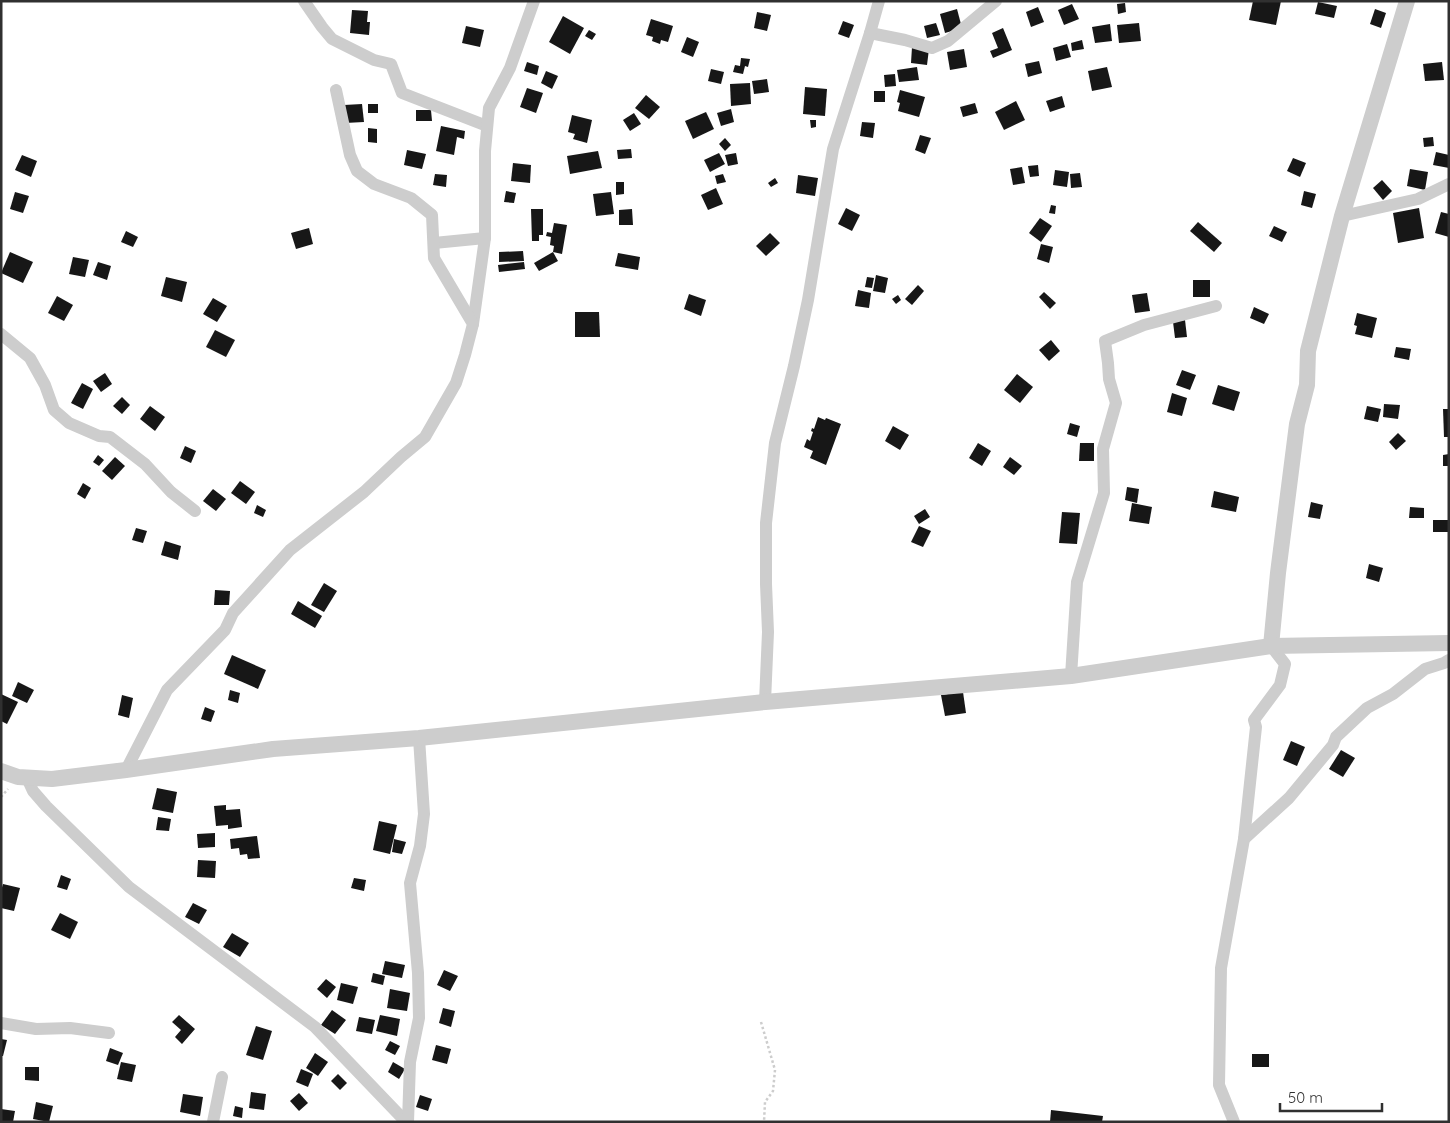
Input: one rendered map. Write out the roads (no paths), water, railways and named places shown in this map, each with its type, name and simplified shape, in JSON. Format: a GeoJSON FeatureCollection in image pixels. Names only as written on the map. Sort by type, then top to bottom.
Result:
{"type":"FeatureCollection","features":[{"type":"Feature","properties":{"kind":"street"},"geometry":{"type":"LineString","coordinates":[[304,1],[332,39],[374,60],[391,64],[402,93],[487,126]]}},
{"type":"Feature","properties":{"kind":"street"},"geometry":{"type":"LineString","coordinates":[[126,770],[167,690],[225,630],[233,613],[290,550],[364,492],[400,457],[425,437],[456,383],[473,324],[485,238],[485,151],[489,108],[510,68],[534,1]]}},
{"type":"Feature","properties":{"kind":"street"},"geometry":{"type":"LineString","coordinates":[[765,702],[768,632],[766,523],[775,443],[808,300],[832,148],[879,1]]}},
{"type":"Feature","properties":{"kind":"street"},"geometry":{"type":"LineString","coordinates":[[870,33],[906,40],[932,48],[948,41],[996,1]]}},
{"type":"Feature","properties":{"kind":"street"},"geometry":{"type":"LineString","coordinates":[[1234,1122],[1219,1085],[1221,968],[1244,840],[1256,727],[1254,720],[1280,684],[1285,664],[1272,646],[1278,573],[1297,424],[1307,385],[1308,351],[1342,216],[1407,1]]}},
{"type":"Feature","properties":{"kind":"street"},"geometry":{"type":"LineString","coordinates":[[336,90],[350,155],[357,171],[374,184],[411,198],[432,215],[434,258],[473,324]]}},
{"type":"Feature","properties":{"kind":"street"},"geometry":{"type":"LineString","coordinates":[[1342,216],[1418,199],[1449,184]]}},
{"type":"Feature","properties":{"kind":"street"},"geometry":{"type":"LineString","coordinates":[[434,243],[485,238]]}},
{"type":"Feature","properties":{"kind":"street"},"geometry":{"type":"LineString","coordinates":[[1071,676],[1077,582],[1104,493],[1103,449],[1116,403],[1109,379],[1105,341],[1144,325],[1216,306]]}},
{"type":"Feature","properties":{"kind":"street"},"geometry":{"type":"LineString","coordinates":[[1,334],[30,358],[45,385],[54,410],[69,424],[98,436],[110,437],[145,464],[171,492],[195,511]]}},
{"type":"Feature","properties":{"kind":"street"},"geometry":{"type":"LineString","coordinates":[[1,771],[5,774],[27,778],[52,779],[273,749],[419,738],[765,702],[1071,676],[1272,646],[1449,643]]}},
{"type":"Feature","properties":{"kind":"street"},"geometry":{"type":"LineString","coordinates":[[1244,840],[1289,798],[1333,745],[1336,737],[1367,708],[1393,694],[1425,669],[1449,660]]}},
{"type":"Feature","properties":{"kind":"street"},"geometry":{"type":"LineString","coordinates":[[407,1122],[410,1062],[419,1018],[418,973],[410,883],[420,846],[424,814],[419,738]]}},
{"type":"Feature","properties":{"kind":"street"},"geometry":{"type":"LineString","coordinates":[[27,778],[33,791],[46,806],[129,887],[315,1027],[407,1122]]}},
{"type":"Feature","properties":{"kind":"street"},"geometry":{"type":"LineString","coordinates":[[1,1023],[36,1029],[70,1028],[109,1033]]}},
{"type":"Feature","properties":{"kind":"street"},"geometry":{"type":"LineString","coordinates":[[213,1122],[222,1078]]}}]}
